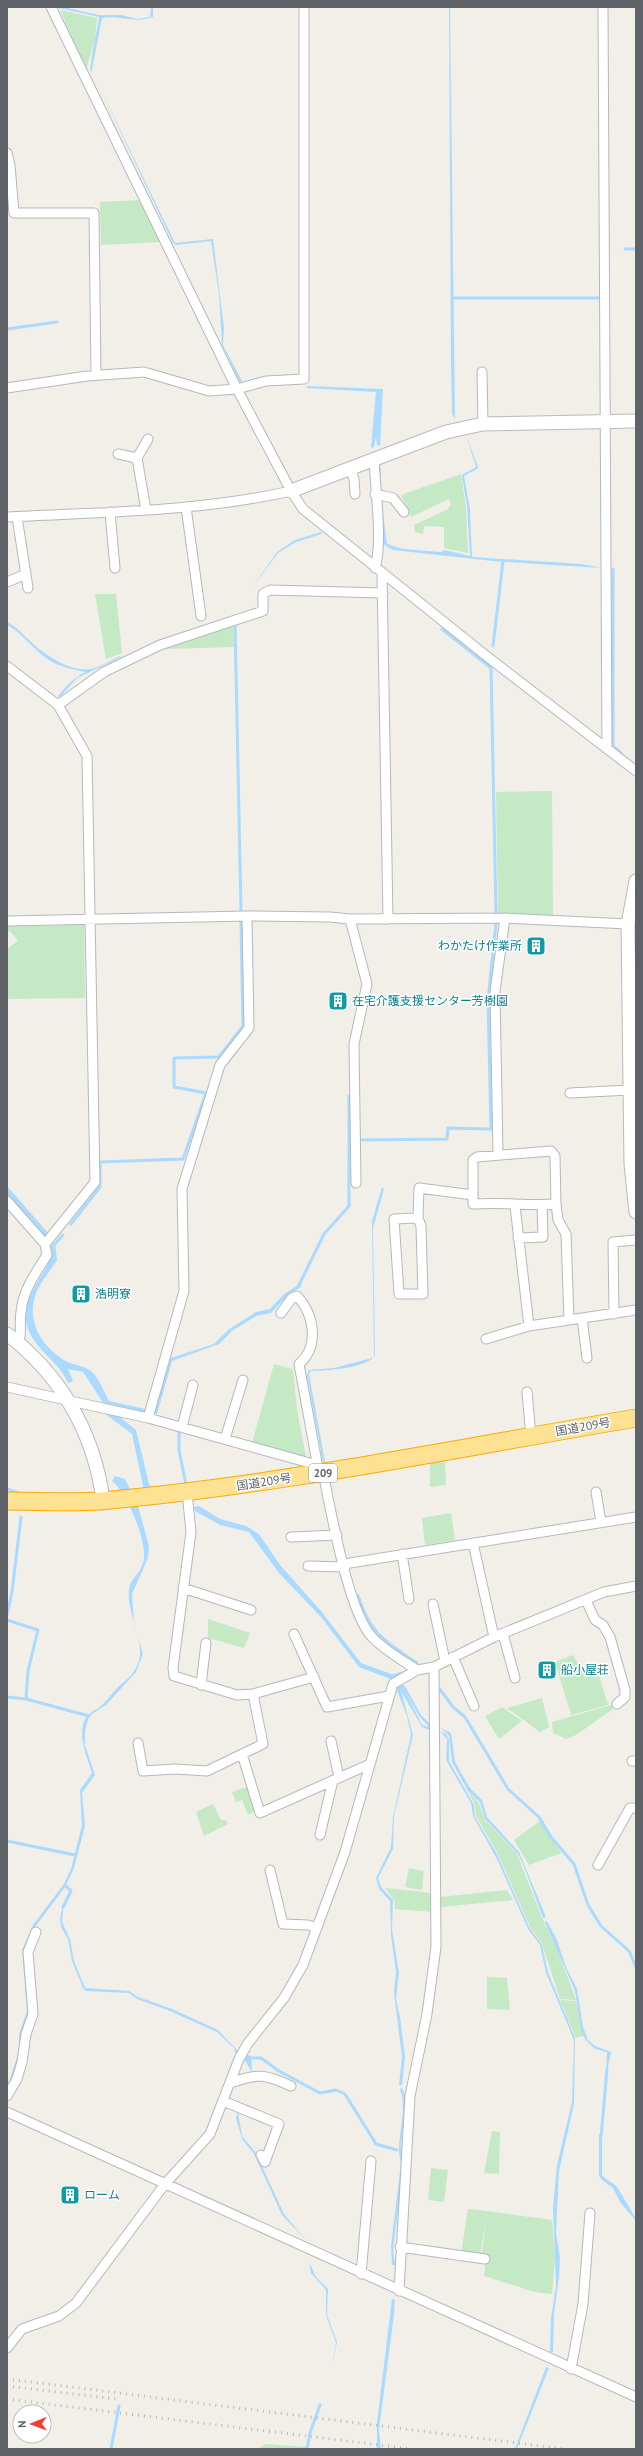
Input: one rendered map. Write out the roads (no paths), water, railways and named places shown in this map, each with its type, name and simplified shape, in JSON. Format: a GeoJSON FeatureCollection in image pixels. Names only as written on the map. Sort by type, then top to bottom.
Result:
{"type":"FeatureCollection","features":[{"type":"Feature","properties":{"kind":"highway","name":"国道209号"},"geometry":{"type":"LineString","coordinates":[[7,1501],[103,1500],[187,1492],[636,1418]]}},
{"type":"Feature","properties":{"kind":"street"},"geometry":{"type":"LineString","coordinates":[[7,388],[96,375],[144,372],[209,391],[237,389],[266,381],[304,379],[304,7]]}},
{"type":"Feature","properties":{"kind":"street"},"geometry":{"type":"LineString","coordinates":[[603,7],[607,749]]}},
{"type":"Feature","properties":{"kind":"street"},"geometry":{"type":"LineString","coordinates":[[50,8],[237,389],[291,490],[303,508],[379,571],[636,771]]}},
{"type":"Feature","properties":{"kind":"street"},"geometry":{"type":"LineString","coordinates":[[7,152],[10,165],[14,213],[94,213],[96,375]]}},
{"type":"Feature","properties":{"kind":"street"},"geometry":{"type":"LineString","coordinates":[[482,372],[483,424]]}},
{"type":"Feature","properties":{"kind":"street"},"geometry":{"type":"LineString","coordinates":[[28,588],[26,574],[10,515],[146,510],[186,507],[260,498],[291,490],[446,432],[483,424],[636,421]]}},
{"type":"Feature","properties":{"kind":"street"},"geometry":{"type":"LineString","coordinates":[[146,510],[137,458],[148,439]]}},
{"type":"Feature","properties":{"kind":"street"},"geometry":{"type":"LineString","coordinates":[[118,454],[137,458]]}},
{"type":"Feature","properties":{"kind":"street"},"geometry":{"type":"LineString","coordinates":[[374,458],[379,543],[379,571],[383,593],[388,919]]}},
{"type":"Feature","properties":{"kind":"street"},"geometry":{"type":"LineString","coordinates":[[350,467],[354,479],[355,494]]}},
{"type":"Feature","properties":{"kind":"street"},"geometry":{"type":"LineString","coordinates":[[375,494],[393,498],[404,512]]}},
{"type":"Feature","properties":{"kind":"street"},"geometry":{"type":"LineString","coordinates":[[186,507],[200,616]]}},
{"type":"Feature","properties":{"kind":"street"},"geometry":{"type":"LineString","coordinates":[[110,512],[115,568]]}},
{"type":"Feature","properties":{"kind":"street"},"geometry":{"type":"LineString","coordinates":[[7,582],[26,574]]}},
{"type":"Feature","properties":{"kind":"street"},"geometry":{"type":"LineString","coordinates":[[58,705],[104,672],[160,645],[263,611],[263,594],[270,590],[383,593]]}},
{"type":"Feature","properties":{"kind":"street"},"geometry":{"type":"LineString","coordinates":[[7,666],[58,705],[87,756],[95,1182],[45,1244]]}},
{"type":"Feature","properties":{"kind":"street"},"geometry":{"type":"LineString","coordinates":[[636,881],[628,924],[630,1164],[636,1212]]}},
{"type":"Feature","properties":{"kind":"street"},"geometry":{"type":"LineString","coordinates":[[148,1418],[184,1291],[182,1189],[220,1065],[249,1028],[247,916]]}},
{"type":"Feature","properties":{"kind":"street"},"geometry":{"type":"LineString","coordinates":[[7,921],[247,916],[330,917],[350,919],[505,918],[628,924]]}},
{"type":"Feature","properties":{"kind":"street"},"geometry":{"type":"LineString","coordinates":[[498,1154],[495,991],[505,918]]}},
{"type":"Feature","properties":{"kind":"street"},"geometry":{"type":"LineString","coordinates":[[350,919],[367,984],[354,1044],[356,1183]]}},
{"type":"Feature","properties":{"kind":"street"},"geometry":{"type":"LineString","coordinates":[[570,1093],[630,1090]]}},
{"type":"Feature","properties":{"kind":"street"},"geometry":{"type":"LineString","coordinates":[[556,1204],[515,1206],[495,1203],[473,1204],[473,1160],[477,1157],[498,1154],[551,1151],[555,1156],[556,1204],[558,1220],[566,1234],[569,1320]]}},
{"type":"Feature","properties":{"kind":"street"},"geometry":{"type":"LineString","coordinates":[[418,1218],[394,1219],[399,1294],[423,1294],[421,1226],[418,1218],[419,1188],[473,1195]]}},
{"type":"Feature","properties":{"kind":"street"},"geometry":{"type":"LineString","coordinates":[[7,1201],[45,1244],[47,1255],[24,1293],[20,1314],[22,1331],[19,1343]]}},
{"type":"Feature","properties":{"kind":"street"},"geometry":{"type":"LineString","coordinates":[[518,1238],[543,1237],[542,1205]]}},
{"type":"Feature","properties":{"kind":"street"},"geometry":{"type":"LineString","coordinates":[[515,1206],[529,1326]]}},
{"type":"Feature","properties":{"kind":"street"},"geometry":{"type":"LineString","coordinates":[[614,1314],[613,1242],[636,1240]]}},
{"type":"Feature","properties":{"kind":"street"},"geometry":{"type":"LineString","coordinates":[[281,1313],[292,1298],[298,1296],[304,1304],[310,1318],[310,1350],[299,1364],[320,1470],[344,1565],[360,1619],[372,1637],[416,1670]]}},
{"type":"Feature","properties":{"kind":"street"},"geometry":{"type":"LineString","coordinates":[[486,1339],[529,1326],[636,1310]]}},
{"type":"Feature","properties":{"kind":"street"},"geometry":{"type":"LineString","coordinates":[[582,1318],[587,1358]]}},
{"type":"Feature","properties":{"kind":"street"},"geometry":{"type":"LineString","coordinates":[[7,1334],[37,1359],[70,1402],[91,1448],[99,1474],[103,1500]]}},
{"type":"Feature","properties":{"kind":"street"},"geometry":{"type":"LineString","coordinates":[[225,1439],[243,1380]]}},
{"type":"Feature","properties":{"kind":"street"},"geometry":{"type":"LineString","coordinates":[[182,1427],[193,1385]]}},
{"type":"Feature","properties":{"kind":"street"},"geometry":{"type":"LineString","coordinates":[[7,1387],[70,1402],[117,1410],[182,1427],[225,1439],[320,1470]]}},
{"type":"Feature","properties":{"kind":"street"},"geometry":{"type":"LineString","coordinates":[[527,1392],[531,1436]]}},
{"type":"Feature","properties":{"kind":"street"},"geometry":{"type":"LineString","coordinates":[[187,1492],[191,1532],[173,1668],[174,1676],[237,1695],[253,1694],[314,1677]]}},
{"type":"Feature","properties":{"kind":"street"},"geometry":{"type":"LineString","coordinates":[[596,1492],[602,1522]]}},
{"type":"Feature","properties":{"kind":"street"},"geometry":{"type":"LineString","coordinates":[[308,1566],[344,1565],[402,1554],[636,1517]]}},
{"type":"Feature","properties":{"kind":"street"},"geometry":{"type":"LineString","coordinates":[[290,1537],[337,1536]]}},
{"type":"Feature","properties":{"kind":"street"},"geometry":{"type":"LineString","coordinates":[[473,1543],[498,1635],[515,1678]]}},
{"type":"Feature","properties":{"kind":"street"},"geometry":{"type":"LineString","coordinates":[[402,1554],[409,1599]]}},
{"type":"Feature","properties":{"kind":"street"},"geometry":{"type":"LineString","coordinates":[[7,2348],[22,2329],[59,2316],[76,2303],[165,2184],[210,2134],[248,2043],[284,1998],[303,1966],[344,1852],[393,1684],[416,1670],[434,1667],[498,1635],[604,1592],[636,1586]]}},
{"type":"Feature","properties":{"kind":"street"},"geometry":{"type":"LineString","coordinates":[[183,1588],[251,1610]]}},
{"type":"Feature","properties":{"kind":"street"},"geometry":{"type":"LineString","coordinates":[[586,1600],[595,1620],[603,1625],[610,1638],[625,1690],[625,1697],[617,1704]]}},
{"type":"Feature","properties":{"kind":"street"},"geometry":{"type":"LineString","coordinates":[[433,1604],[449,1659],[474,1706]]}},
{"type":"Feature","properties":{"kind":"street"},"geometry":{"type":"LineString","coordinates":[[294,1634],[327,1707],[390,1696]]}},
{"type":"Feature","properties":{"kind":"street"},"geometry":{"type":"LineString","coordinates":[[201,1685],[206,1643]]}},
{"type":"Feature","properties":{"kind":"street"},"geometry":{"type":"LineString","coordinates":[[399,2291],[400,2247],[410,2096],[427,2014],[436,1947],[434,1667]]}},
{"type":"Feature","properties":{"kind":"street"},"geometry":{"type":"LineString","coordinates":[[138,1743],[142,1771],[175,1769],[207,1770],[263,1744],[253,1694]]}},
{"type":"Feature","properties":{"kind":"street"},"geometry":{"type":"LineString","coordinates":[[320,1835],[336,1779],[331,1741]]}},
{"type":"Feature","properties":{"kind":"street"},"geometry":{"type":"LineString","coordinates":[[242,1754],[260,1813],[296,1795],[370,1764]]}},
{"type":"Feature","properties":{"kind":"street"},"geometry":{"type":"LineString","coordinates":[[598,1865],[630,1808],[636,1808]]}},
{"type":"Feature","properties":{"kind":"street"},"geometry":{"type":"LineString","coordinates":[[270,1870],[283,1924],[308,1925],[317,1928]]}},
{"type":"Feature","properties":{"kind":"street"},"geometry":{"type":"LineString","coordinates":[[7,2096],[16,2079],[22,2062],[26,2034],[33,2014],[28,1952],[36,1932]]}},
{"type":"Feature","properties":{"kind":"street"},"geometry":{"type":"LineString","coordinates":[[230,2083],[249,2076],[269,2076],[292,2086]]}},
{"type":"Feature","properties":{"kind":"street"},"geometry":{"type":"LineString","coordinates":[[223,2101],[279,2124],[264,2162],[261,2155]]}},
{"type":"Feature","properties":{"kind":"street"},"geometry":{"type":"LineString","coordinates":[[7,2112],[571,2369],[636,2397]]}},
{"type":"Feature","properties":{"kind":"street"},"geometry":{"type":"LineString","coordinates":[[362,2274],[371,2161]]}},
{"type":"Feature","properties":{"kind":"street"},"geometry":{"type":"LineString","coordinates":[[571,2369],[583,2304],[590,2213]]}},
{"type":"Feature","properties":{"kind":"street"},"geometry":{"type":"LineString","coordinates":[[400,2247],[485,2259]]}},
{"type":"Feature","properties":{"kind":"water"},"geometry":{"type":"Polygon","coordinates":[[[63,7],[99,15],[121,15],[138,19],[150,17],[151,7],[153,7],[153,17],[140,20],[109,17],[102,18],[91,74],[90,70],[99,17],[59,8],[63,7]]]}},
{"type":"Feature","properties":{"kind":"water"},"geometry":{"type":"Polygon","coordinates":[[[449,7],[455,419],[452,414],[451,364],[449,7]]]}},
{"type":"Feature","properties":{"kind":"water"},"geometry":{"type":"Polygon","coordinates":[[[97,82],[175,243],[213,239],[224,328],[223,345],[242,381],[240,382],[222,345],[219,294],[211,241],[176,245],[173,243],[97,82]]]}},
{"type":"Feature","properties":{"kind":"water"},"geometry":{"type":"Polygon","coordinates":[[[307,386],[383,389],[380,446],[377,445],[376,436],[374,447],[371,448],[376,392],[307,388],[307,386]]]}},
{"type":"Feature","properties":{"kind":"water"},"geometry":{"type":"Polygon","coordinates":[[[466,435],[478,467],[464,476],[470,509],[472,557],[581,564],[602,568],[493,561],[393,550],[381,543],[377,468],[381,467],[380,490],[387,544],[403,549],[441,552],[444,550],[470,556],[467,506],[462,477],[463,474],[476,467],[466,435]]]}},
{"type":"Feature","properties":{"kind":"water"},"geometry":{"type":"Polygon","coordinates":[[[321,532],[322,534],[296,542],[278,553],[252,588],[277,552],[295,540],[321,532]]]}},
{"type":"Feature","properties":{"kind":"water"},"geometry":{"type":"Polygon","coordinates":[[[7,622],[49,656],[74,668],[91,669],[120,656],[121,657],[77,678],[60,697],[58,696],[67,686],[77,677],[85,672],[62,666],[49,660],[7,625],[7,622]]]}},
{"type":"Feature","properties":{"kind":"water"},"geometry":{"type":"Polygon","coordinates":[[[7,1186],[49,1234],[44,1237],[7,1194],[7,1186]]]}},
{"type":"Feature","properties":{"kind":"water"},"geometry":{"type":"Polygon","coordinates":[[[382,1187],[384,1189],[373,1228],[374,1356],[372,1221],[382,1187]]]}},
{"type":"Feature","properties":{"kind":"water"},"geometry":{"type":"Polygon","coordinates":[[[55,1242],[57,1260],[39,1287],[34,1301],[34,1321],[42,1339],[55,1354],[64,1360],[89,1369],[95,1375],[109,1401],[154,1411],[171,1358],[214,1344],[228,1330],[256,1312],[270,1309],[284,1294],[300,1284],[301,1287],[288,1295],[271,1313],[256,1316],[232,1331],[219,1344],[172,1361],[157,1414],[115,1413],[136,1430],[149,1484],[155,1490],[144,1490],[132,1434],[104,1413],[104,1404],[83,1372],[68,1369],[73,1381],[68,1383],[59,1368],[41,1349],[31,1335],[27,1326],[25,1314],[27,1302],[48,1264],[51,1255],[50,1247],[55,1242]]]}},
{"type":"Feature","properties":{"kind":"water"},"geometry":{"type":"Polygon","coordinates":[[[372,1358],[356,1366],[311,1371],[309,1374],[325,1462],[323,1463],[307,1375],[309,1370],[334,1368],[372,1358]]]}},
{"type":"Feature","properties":{"kind":"water"},"geometry":{"type":"Polygon","coordinates":[[[115,1476],[125,1479],[138,1506],[149,1546],[148,1558],[132,1594],[134,1622],[130,1608],[129,1593],[131,1583],[141,1569],[143,1563],[143,1543],[140,1531],[130,1507],[118,1487],[112,1481],[115,1476]]]}},
{"type":"Feature","properties":{"kind":"water"},"geometry":{"type":"Polygon","coordinates":[[[199,1506],[220,1519],[246,1526],[259,1534],[280,1565],[321,1611],[361,1663],[394,1675],[406,1688],[421,1715],[431,1725],[429,1730],[422,1727],[401,1691],[413,1735],[394,1816],[393,1849],[378,1878],[381,1887],[393,1900],[392,1929],[399,1973],[396,1999],[405,2057],[402,2085],[399,2085],[402,2057],[394,1993],[396,1972],[391,1935],[390,1901],[379,1889],[376,1878],[391,1847],[393,1817],[411,1735],[407,1716],[393,1680],[359,1667],[321,1617],[279,1573],[249,1532],[220,1525],[195,1511],[194,1507],[199,1506]],[[404,1689],[421,1723],[424,1726],[429,1727],[419,1716],[404,1689]]]}},
{"type":"Feature","properties":{"kind":"water"},"geometry":{"type":"Polygon","coordinates":[[[137,1634],[143,1654],[136,1672],[106,1705],[89,1716],[85,1731],[85,1745],[95,1775],[82,1793],[85,1826],[74,1868],[65,1887],[35,1927],[24,1950],[29,2013],[18,2065],[7,2088],[19,2051],[19,2034],[27,2011],[22,1950],[33,1925],[64,1884],[71,1869],[82,1825],[80,1790],[92,1773],[83,1744],[82,1728],[84,1721],[88,1715],[103,1704],[119,1686],[126,1681],[136,1668],[140,1654],[137,1634]]]}},
{"type":"Feature","properties":{"kind":"water"},"geometry":{"type":"Polygon","coordinates":[[[441,1728],[451,1733],[455,1762],[470,1788],[482,1800],[487,1817],[519,1852],[546,1917],[543,1918],[518,1854],[485,1819],[480,1802],[468,1791],[452,1762],[449,1736],[441,1728]]]}},
{"type":"Feature","properties":{"kind":"water"},"geometry":{"type":"Polygon","coordinates":[[[440,1731],[446,1734],[449,1740],[449,1761],[474,1805],[475,1817],[497,1854],[529,1927],[542,1945],[548,1972],[575,2038],[574,2104],[559,2171],[556,2232],[560,2258],[554,2314],[553,2352],[550,2352],[551,2318],[556,2286],[553,2208],[557,2165],[572,2102],[574,2040],[546,1973],[540,1945],[528,1929],[498,1861],[473,1816],[471,1803],[446,1760],[447,1739],[440,1731]]]}},
{"type":"Feature","properties":{"kind":"water"},"geometry":{"type":"Polygon","coordinates":[[[64,1903],[62,1922],[70,1939],[74,1961],[85,1988],[129,1991],[138,1997],[172,2009],[218,2030],[238,2051],[251,2056],[252,2072],[244,2059],[236,2054],[234,2048],[217,2032],[170,2011],[137,1999],[129,1993],[86,1991],[83,1988],[72,1961],[68,1939],[61,1927],[60,1917],[64,1903]]]}},
{"type":"Feature","properties":{"kind":"water"},"geometry":{"type":"Polygon","coordinates":[[[547,1921],[557,1940],[566,1967],[577,1989],[583,2027],[588,2040],[595,2046],[611,2052],[607,2072],[607,2052],[595,2049],[585,2039],[581,2029],[575,1991],[545,1922],[547,1921]]]}},
{"type":"Feature","properties":{"kind":"water"},"geometry":{"type":"Polygon","coordinates":[[[402,2088],[406,2098],[401,2145],[404,2163],[393,2249],[395,2265],[392,2265],[391,2246],[401,2163],[399,2145],[403,2108],[400,2089],[402,2088]]]}},
{"type":"Feature","properties":{"kind":"water"},"geometry":{"type":"Polygon","coordinates":[[[238,2112],[242,2136],[256,2153],[284,2214],[306,2240],[282,2215],[254,2154],[242,2139],[236,2118],[238,2112]]]}},
{"type":"Feature","properties":{"kind":"water"},"geometry":{"type":"Polygon","coordinates":[[[599,2134],[602,2135],[602,2175],[617,2187],[636,2221],[620,2202],[613,2188],[599,2176],[599,2134]]]}},
{"type":"Feature","properties":{"kind":"water"},"geometry":{"type":"Polygon","coordinates":[[[309,2262],[316,2277],[328,2289],[327,2315],[337,2342],[332,2366],[336,2343],[326,2315],[326,2290],[311,2273],[309,2262]]]}},
{"type":"Feature","properties":{"kind":"water"},"geometry":{"type":"Polygon","coordinates":[[[392,2299],[395,2300],[394,2314],[379,2430],[381,2449],[377,2449],[377,2422],[392,2299]]]}},
{"type":"Feature","properties":{"kind":"water"},"geometry":{"type":"Polygon","coordinates":[[[546,2367],[549,2368],[517,2449],[515,2449],[546,2367]]]}},
{"type":"Feature","properties":{"kind":"waterway"},"geometry":{"type":"LineString","coordinates":[[625,249],[636,249]]}},
{"type":"Feature","properties":{"kind":"waterway"},"geometry":{"type":"LineString","coordinates":[[453,298],[601,298],[601,296]]}},
{"type":"Feature","properties":{"kind":"waterway"},"geometry":{"type":"LineString","coordinates":[[7,329],[57,322]]}},
{"type":"Feature","properties":{"kind":"waterway"},"geometry":{"type":"LineString","coordinates":[[493,646],[503,561]]}},
{"type":"Feature","properties":{"kind":"waterway"},"geometry":{"type":"LineString","coordinates":[[613,569],[613,746],[621,753]]}},
{"type":"Feature","properties":{"kind":"waterway"},"geometry":{"type":"LineString","coordinates":[[235,624],[241,911]]}},
{"type":"Feature","properties":{"kind":"waterway"},"geometry":{"type":"LineString","coordinates":[[442,629],[491,668],[496,913]]}},
{"type":"Feature","properties":{"kind":"waterway"},"geometry":{"type":"LineString","coordinates":[[71,1224],[100,1187],[100,1162],[183,1159],[206,1093],[174,1087],[174,1058],[219,1057],[243,1026],[241,922]]}},
{"type":"Feature","properties":{"kind":"waterway"},"geometry":{"type":"LineString","coordinates":[[359,1140],[447,1139],[448,1128],[491,1129],[488,1000],[496,923]]}},
{"type":"Feature","properties":{"kind":"waterway"},"geometry":{"type":"LineString","coordinates":[[298,1287],[324,1234],[349,1206],[349,1096]]}},
{"type":"Feature","properties":{"kind":"waterway"},"geometry":{"type":"LineString","coordinates":[[54,1245],[63,1235]]}},
{"type":"Feature","properties":{"kind":"waterway"},"geometry":{"type":"LineString","coordinates":[[179,1428],[179,1450],[186,1485]]}},
{"type":"Feature","properties":{"kind":"waterway"},"geometry":{"type":"LineString","coordinates":[[7,1489],[16,1492]]}},
{"type":"Feature","properties":{"kind":"waterway"},"geometry":{"type":"LineString","coordinates":[[7,1615],[12,1592],[21,1517]]}},
{"type":"Feature","properties":{"kind":"waterway"},"geometry":{"type":"LineString","coordinates":[[358,1596],[368,1620],[380,1636],[417,1663]]}},
{"type":"Feature","properties":{"kind":"waterway"},"geometry":{"type":"LineString","coordinates":[[7,1620],[38,1630],[28,1671],[26,1699],[7,1697]]}},
{"type":"Feature","properties":{"kind":"waterway"},"geometry":{"type":"LineString","coordinates":[[392,1676],[406,1672]]}},
{"type":"Feature","properties":{"kind":"waterway"},"geometry":{"type":"LineString","coordinates":[[439,1688],[453,1707],[465,1717],[508,1789],[539,1817],[551,1837],[574,1864],[588,1905],[601,1926],[629,1951],[636,1967]]}},
{"type":"Feature","properties":{"kind":"waterway"},"geometry":{"type":"LineString","coordinates":[[26,1699],[89,1716]]}},
{"type":"Feature","properties":{"kind":"waterway"},"geometry":{"type":"LineString","coordinates":[[7,1841],[75,1855]]}},
{"type":"Feature","properties":{"kind":"waterway"},"geometry":{"type":"LineString","coordinates":[[63,1907],[71,1891],[65,1885]]}},
{"type":"Feature","properties":{"kind":"waterway"},"geometry":{"type":"LineString","coordinates":[[249,2058],[261,2058],[279,2071],[320,2093],[336,2090],[345,2094],[376,2144],[397,2150]]}},
{"type":"Feature","properties":{"kind":"waterway"},"geometry":{"type":"LineString","coordinates":[[601,2137],[607,2069]]}},
{"type":"Feature","properties":{"kind":"waterway"},"geometry":{"type":"LineString","coordinates":[[307,2449],[310,2433],[320,2405]]}},
{"type":"Feature","properties":{"kind":"waterway"},"geometry":{"type":"LineString","coordinates":[[111,2449],[119,2406]]}},
{"type":"Feature","properties":{"kind":"railway"},"geometry":{"type":"LineString","coordinates":[[7,2379],[565,2449]]}},
{"type":"Feature","properties":{"kind":"railway"},"geometry":{"type":"LineString","coordinates":[[7,2386],[116,2399]]}},
{"type":"Feature","properties":{"kind":"railway"},"geometry":{"type":"LineString","coordinates":[[7,2399],[412,2449]]}},
{"type":"Feature","properties":{"kind":"place","name":"わかたけ作業所"},"geometry":{"type":"Point","coordinates":[536,946]}},
{"type":"Feature","properties":{"kind":"place","name":"在宅介護支援センター芳樹園"},"geometry":{"type":"Point","coordinates":[338,1001]}},
{"type":"Feature","properties":{"kind":"place","name":"浩明寮"},"geometry":{"type":"Point","coordinates":[81,1294]}},
{"type":"Feature","properties":{"kind":"place","name":"船小屋荘"},"geometry":{"type":"Point","coordinates":[547,1670]}},
{"type":"Feature","properties":{"kind":"place","name":"ローム"},"geometry":{"type":"Point","coordinates":[70,2195]}}]}
